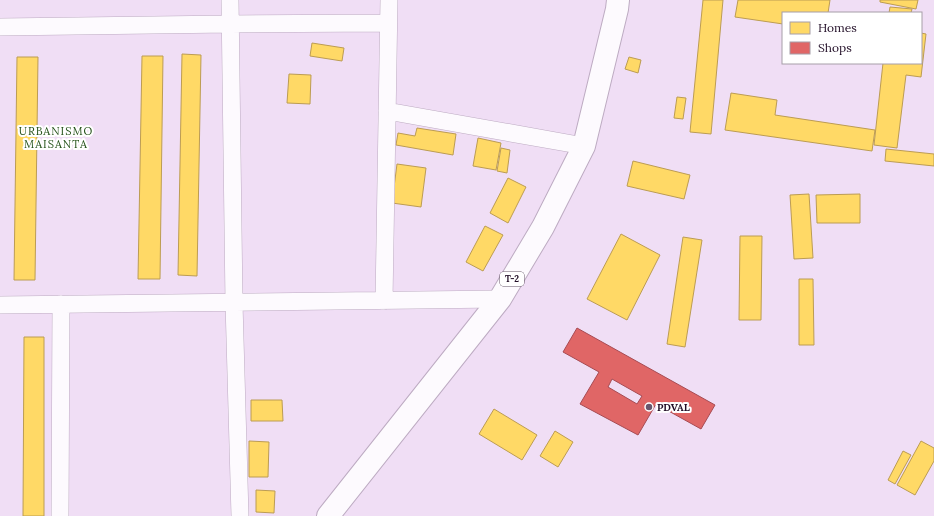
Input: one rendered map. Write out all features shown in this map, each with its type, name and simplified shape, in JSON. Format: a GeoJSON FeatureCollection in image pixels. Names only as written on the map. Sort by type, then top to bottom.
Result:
{"type":"FeatureCollection","features":[{"type":"Feature","properties":{"kind":"highway","name":"T-2"},"geometry":{"type":"LineString","coordinates":[[328,516],[500,300],[543,227],[584,146],[618,0]]}},
{"type":"Feature","properties":{"kind":"street"},"geometry":{"type":"LineString","coordinates":[[230,0],[234,302],[240,516]]}},
{"type":"Feature","properties":{"kind":"street"},"geometry":{"type":"LineString","coordinates":[[384,301],[389,0]]}},
{"type":"Feature","properties":{"kind":"street"},"geometry":{"type":"LineString","coordinates":[[0,27],[388,23]]}},
{"type":"Feature","properties":{"kind":"street"},"geometry":{"type":"LineString","coordinates":[[387,111],[584,146]]}},
{"type":"Feature","properties":{"kind":"street"},"geometry":{"type":"LineString","coordinates":[[0,305],[500,300]]}},
{"type":"Feature","properties":{"kind":"street"},"geometry":{"type":"LineString","coordinates":[[60,516],[61,304]]}},
{"type":"Feature","properties":{"kind":"building: Homes"},"geometry":{"type":"Polygon","coordinates":[[[703,0],[723,0],[711,134],[690,132],[703,0]]]}},
{"type":"Feature","properties":{"kind":"building: Homes"},"geometry":{"type":"Polygon","coordinates":[[[738,0],[830,0],[828,12],[782,12],[782,24],[735,17],[738,0]]]}},
{"type":"Feature","properties":{"kind":"building: Homes"},"geometry":{"type":"Polygon","coordinates":[[[880,0],[918,0],[916,9],[880,2],[880,0]]]}},
{"type":"Feature","properties":{"kind":"building: Homes"},"geometry":{"type":"Polygon","coordinates":[[[890,7],[912,9],[911,12],[889,12],[890,7]]]}},
{"type":"Feature","properties":{"kind":"building: Homes"},"geometry":{"type":"Polygon","coordinates":[[[922,33],[926,34],[921,77],[906,75],[897,148],[874,145],[883,64],[922,64],[922,33]]]}},
{"type":"Feature","properties":{"kind":"building: Homes"},"geometry":{"type":"Polygon","coordinates":[[[312,43],[344,48],[342,61],[310,56],[312,43]]]}},
{"type":"Feature","properties":{"kind":"building: Homes"},"geometry":{"type":"Polygon","coordinates":[[[182,54],[201,55],[197,276],[178,275],[182,54]]]}},
{"type":"Feature","properties":{"kind":"building: Homes"},"geometry":{"type":"Polygon","coordinates":[[[142,56],[163,56],[160,279],[138,279],[142,56]]]}},
{"type":"Feature","properties":{"kind":"building: Homes"},"geometry":{"type":"Polygon","coordinates":[[[17,57],[38,57],[35,280],[14,280],[17,57]]]}},
{"type":"Feature","properties":{"kind":"building: Homes"},"geometry":{"type":"Polygon","coordinates":[[[629,57],[641,60],[638,73],[625,69],[629,57]]]}},
{"type":"Feature","properties":{"kind":"building: Homes"},"geometry":{"type":"Polygon","coordinates":[[[289,74],[311,75],[310,104],[287,103],[289,74]]]}},
{"type":"Feature","properties":{"kind":"building: Homes"},"geometry":{"type":"Polygon","coordinates":[[[731,93],[777,100],[775,115],[875,130],[872,151],[725,130],[731,93]]]}},
{"type":"Feature","properties":{"kind":"building: Homes"},"geometry":{"type":"Polygon","coordinates":[[[677,97],[686,98],[683,119],[674,118],[677,97]]]}},
{"type":"Feature","properties":{"kind":"building: Homes"},"geometry":{"type":"Polygon","coordinates":[[[417,128],[456,134],[453,155],[396,145],[398,133],[415,136],[417,128]]]}},
{"type":"Feature","properties":{"kind":"building: Homes"},"geometry":{"type":"Polygon","coordinates":[[[478,138],[501,143],[496,170],[473,166],[478,138]]]}},
{"type":"Feature","properties":{"kind":"building: Homes"},"geometry":{"type":"Polygon","coordinates":[[[501,148],[510,150],[507,173],[497,171],[501,148]]]}},
{"type":"Feature","properties":{"kind":"building: Homes"},"geometry":{"type":"Polygon","coordinates":[[[886,149],[934,154],[934,166],[885,161],[886,149]]]}},
{"type":"Feature","properties":{"kind":"building: Homes"},"geometry":{"type":"Polygon","coordinates":[[[633,161],[690,175],[684,199],[627,186],[633,161]]]}},
{"type":"Feature","properties":{"kind":"building: Homes"},"geometry":{"type":"Polygon","coordinates":[[[397,164],[426,168],[421,207],[392,203],[397,164]]]}},
{"type":"Feature","properties":{"kind":"building: Homes"},"geometry":{"type":"Polygon","coordinates":[[[508,178],[526,187],[508,223],[490,213],[508,178]]]}},
{"type":"Feature","properties":{"kind":"building: Homes"},"geometry":{"type":"Polygon","coordinates":[[[809,194],[813,258],[794,259],[790,195],[809,194]]]}},
{"type":"Feature","properties":{"kind":"building: Homes"},"geometry":{"type":"Polygon","coordinates":[[[860,194],[860,223],[817,223],[816,195],[860,194]]]}},
{"type":"Feature","properties":{"kind":"building: Homes"},"geometry":{"type":"Polygon","coordinates":[[[485,226],[503,235],[483,271],[466,262],[485,226]]]}},
{"type":"Feature","properties":{"kind":"building: Homes"},"geometry":{"type":"Polygon","coordinates":[[[621,234],[660,255],[627,320],[587,299],[621,234]]]}},
{"type":"Feature","properties":{"kind":"building: Homes"},"geometry":{"type":"Polygon","coordinates":[[[740,236],[762,236],[761,320],[739,320],[740,236]]]}},
{"type":"Feature","properties":{"kind":"building: Homes"},"geometry":{"type":"Polygon","coordinates":[[[683,237],[702,240],[685,347],[667,344],[683,237]]]}},
{"type":"Feature","properties":{"kind":"building: Homes"},"geometry":{"type":"Polygon","coordinates":[[[799,279],[813,279],[814,345],[799,345],[799,279]]]}},
{"type":"Feature","properties":{"kind":"building: Homes"},"geometry":{"type":"Polygon","coordinates":[[[24,337],[44,337],[44,516],[23,516],[24,337]]]}},
{"type":"Feature","properties":{"kind":"building: Homes"},"geometry":{"type":"Polygon","coordinates":[[[251,400],[282,400],[283,421],[251,421],[251,400]]]}},
{"type":"Feature","properties":{"kind":"building: Homes"},"geometry":{"type":"Polygon","coordinates":[[[494,409],[537,435],[522,460],[479,434],[494,409]]]}},
{"type":"Feature","properties":{"kind":"building: Homes"},"geometry":{"type":"Polygon","coordinates":[[[555,431],[573,442],[558,467],[540,456],[555,431]]]}},
{"type":"Feature","properties":{"kind":"building: Homes"},"geometry":{"type":"Polygon","coordinates":[[[249,441],[269,442],[268,477],[249,477],[249,441]]]}},
{"type":"Feature","properties":{"kind":"building: Homes"},"geometry":{"type":"Polygon","coordinates":[[[921,441],[934,448],[934,461],[915,495],[897,485],[921,441]]]}},
{"type":"Feature","properties":{"kind":"building: Homes"},"geometry":{"type":"Polygon","coordinates":[[[903,451],[911,455],[895,484],[888,480],[903,451]]]}},
{"type":"Feature","properties":{"kind":"building: Homes"},"geometry":{"type":"Polygon","coordinates":[[[256,490],[275,491],[274,513],[256,512],[256,490]]]}},
{"type":"Feature","properties":{"kind":"building: Shops"},"geometry":{"type":"Polygon","coordinates":[[[577,328],[715,405],[701,429],[656,404],[638,435],[580,404],[599,372],[563,352],[577,328]],[[612,379],[608,387],[637,404],[642,396],[612,379]]]}},
{"type":"Feature","properties":{"kind":"place","name":"PDVAL"},"geometry":{"type":"Point","coordinates":[649,407]}},
{"type":"Feature","properties":{"kind":"district","name":"URBANISMO MAISANTA"},"geometry":{"type":"Point","coordinates":[56,137]}}]}
